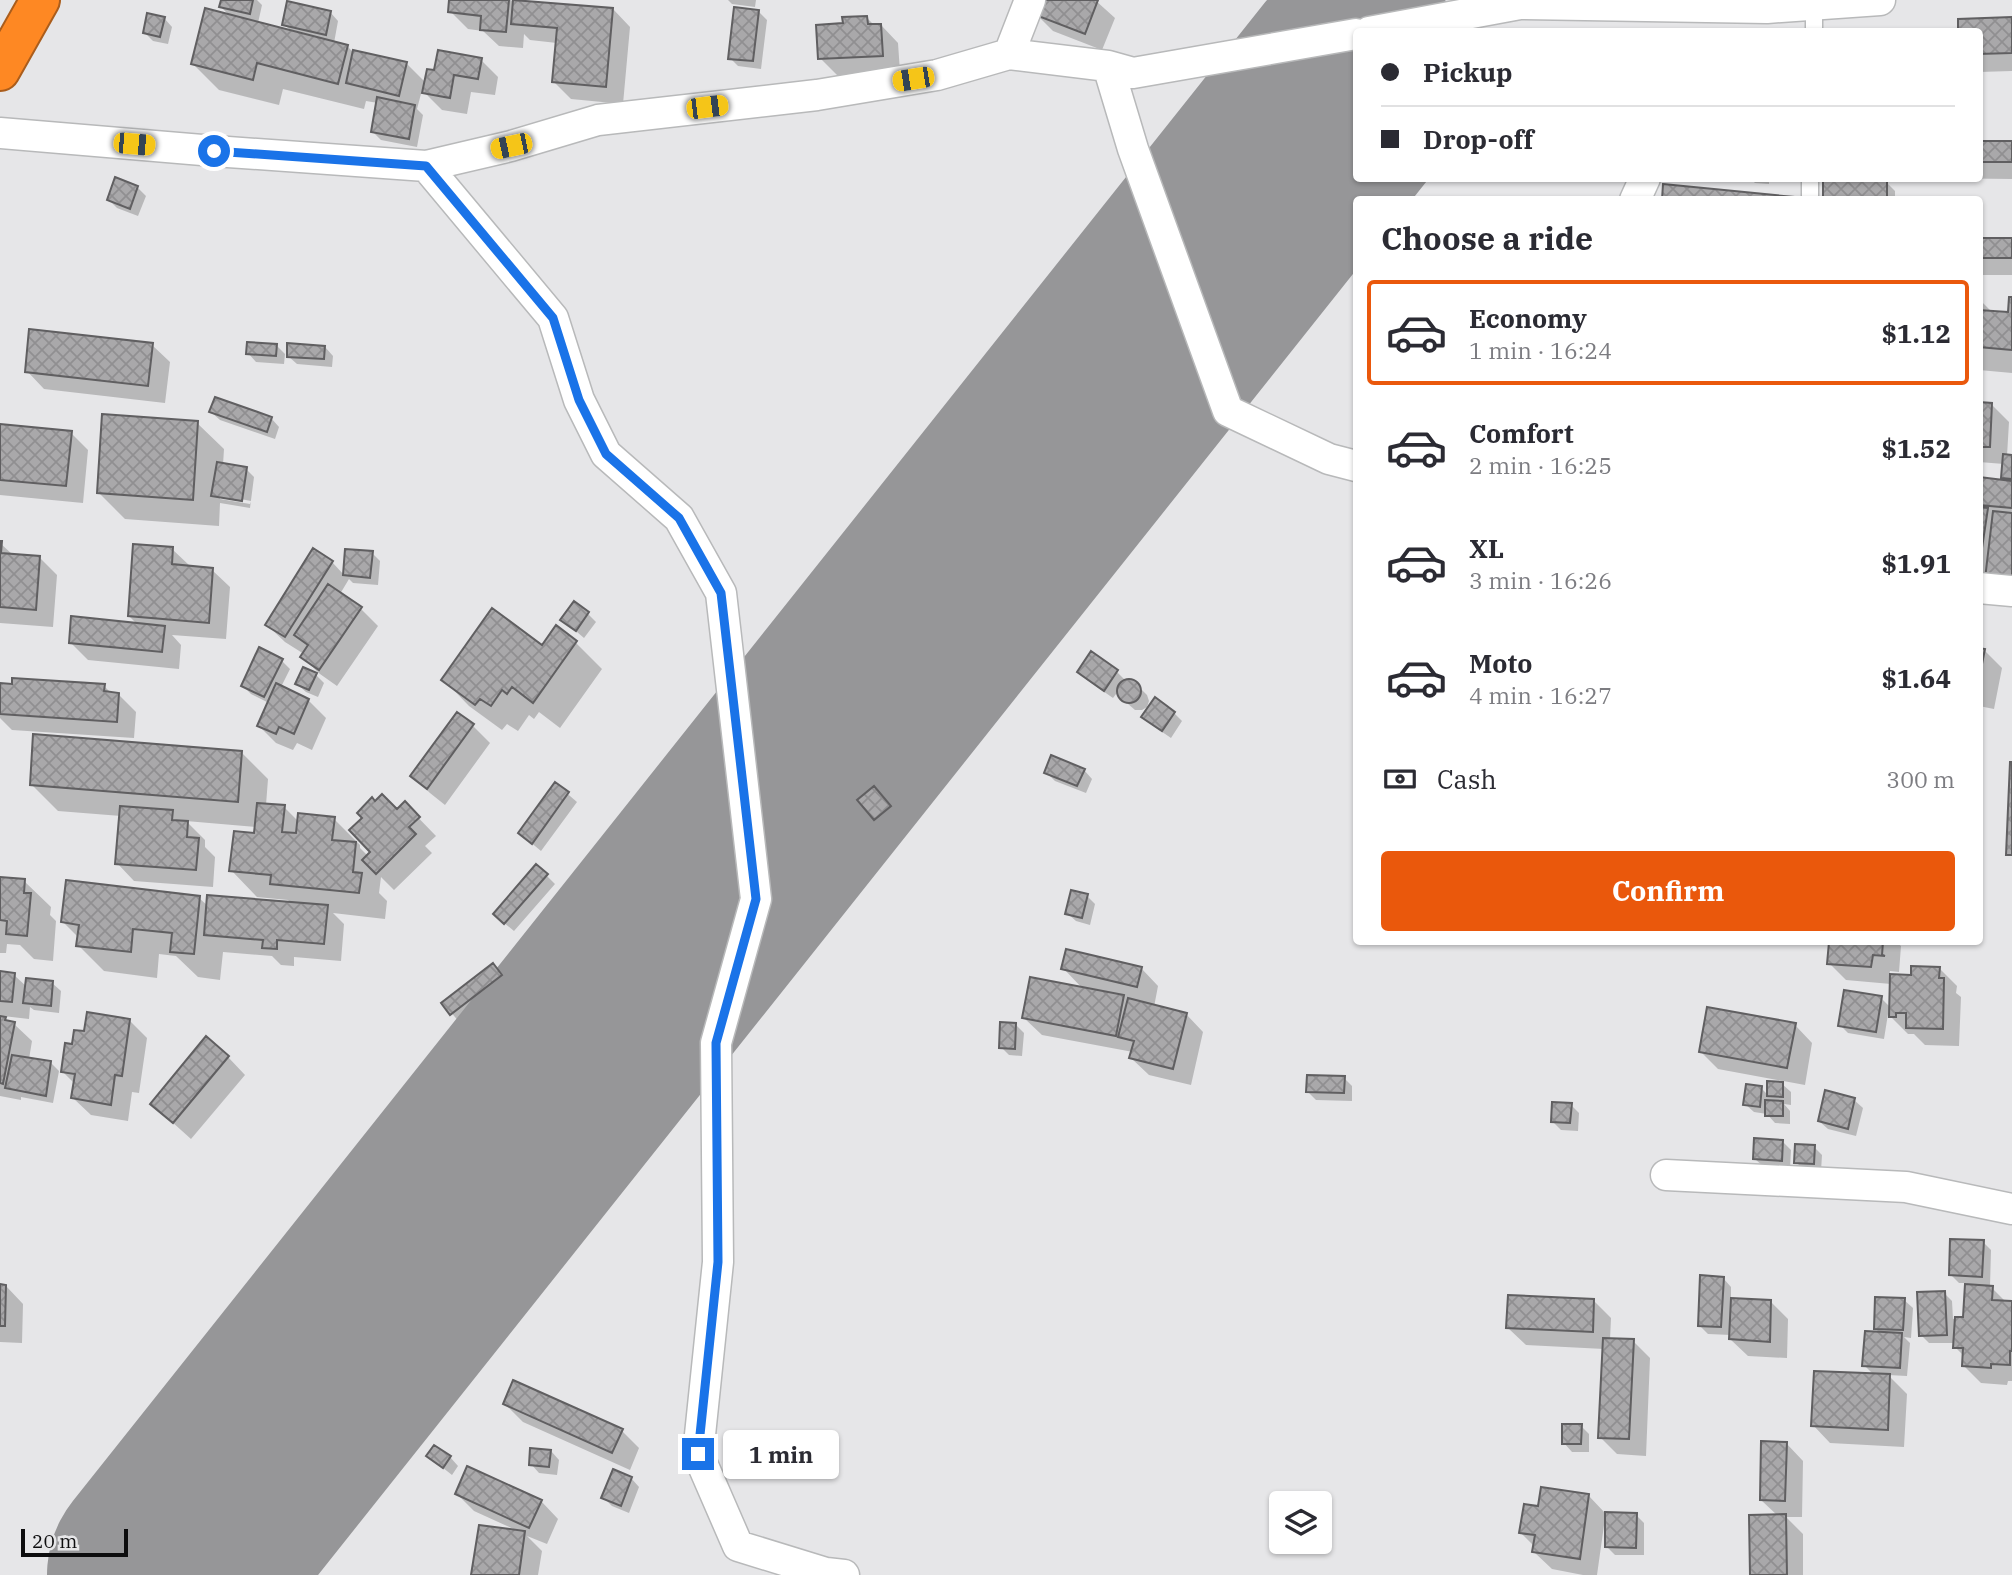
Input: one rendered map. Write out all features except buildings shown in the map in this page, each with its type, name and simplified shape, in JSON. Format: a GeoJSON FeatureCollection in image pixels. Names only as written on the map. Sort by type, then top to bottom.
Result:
{"type":"FeatureCollection","features":[{"type":"Feature","properties":{"kind":"highway"},"geometry":{"type":"LineString","coordinates":[[0,71],[40,0]]}},
{"type":"Feature","properties":{"kind":"street"},"geometry":{"type":"LineString","coordinates":[[1009,54],[1030,0]]}},
{"type":"Feature","properties":{"kind":"street"},"geometry":{"type":"LineString","coordinates":[[1376,28],[1402,13],[1520,4],[1712,20],[1767,8],[1814,18],[1880,0]]}},
{"type":"Feature","properties":{"kind":"street"},"geometry":{"type":"LineString","coordinates":[[0,133],[426,166],[511,146],[598,120],[897,82],[937,75],[1009,54],[1108,65],[1133,73],[1353,35]]}},
{"type":"Feature","properties":{"kind":"street"},"geometry":{"type":"LineString","coordinates":[[1108,65],[1133,149],[1228,411],[1329,459],[1353,465]]}},
{"type":"Feature","properties":{"kind":"street"},"geometry":{"type":"LineString","coordinates":[[426,166],[553,318],[579,400],[606,454],[679,518],[721,593],[756,899],[716,1043],[718,1262],[698,1454],[738,1546],[826,1573],[844,1575]]}},
{"type":"Feature","properties":{"kind":"street"},"geometry":{"type":"LineString","coordinates":[[1983,588],[2012,591]]}},
{"type":"Feature","properties":{"kind":"street"},"geometry":{"type":"LineString","coordinates":[[1666,1175],[1906,1187],[2012,1209]]}},
{"type":"Feature","properties":{"kind":"runway"},"geometry":{"type":"LineString","coordinates":[[166,1575],[1353,83]]}},
{"type":"Feature","properties":{"kind":"route"},"geometry":{"type":"LineString","coordinates":[[214,151],[426,166],[553,318],[579,400],[606,454],[679,518],[721,593],[756,899],[716,1043],[718,1262],[698,1454]]}}]}
